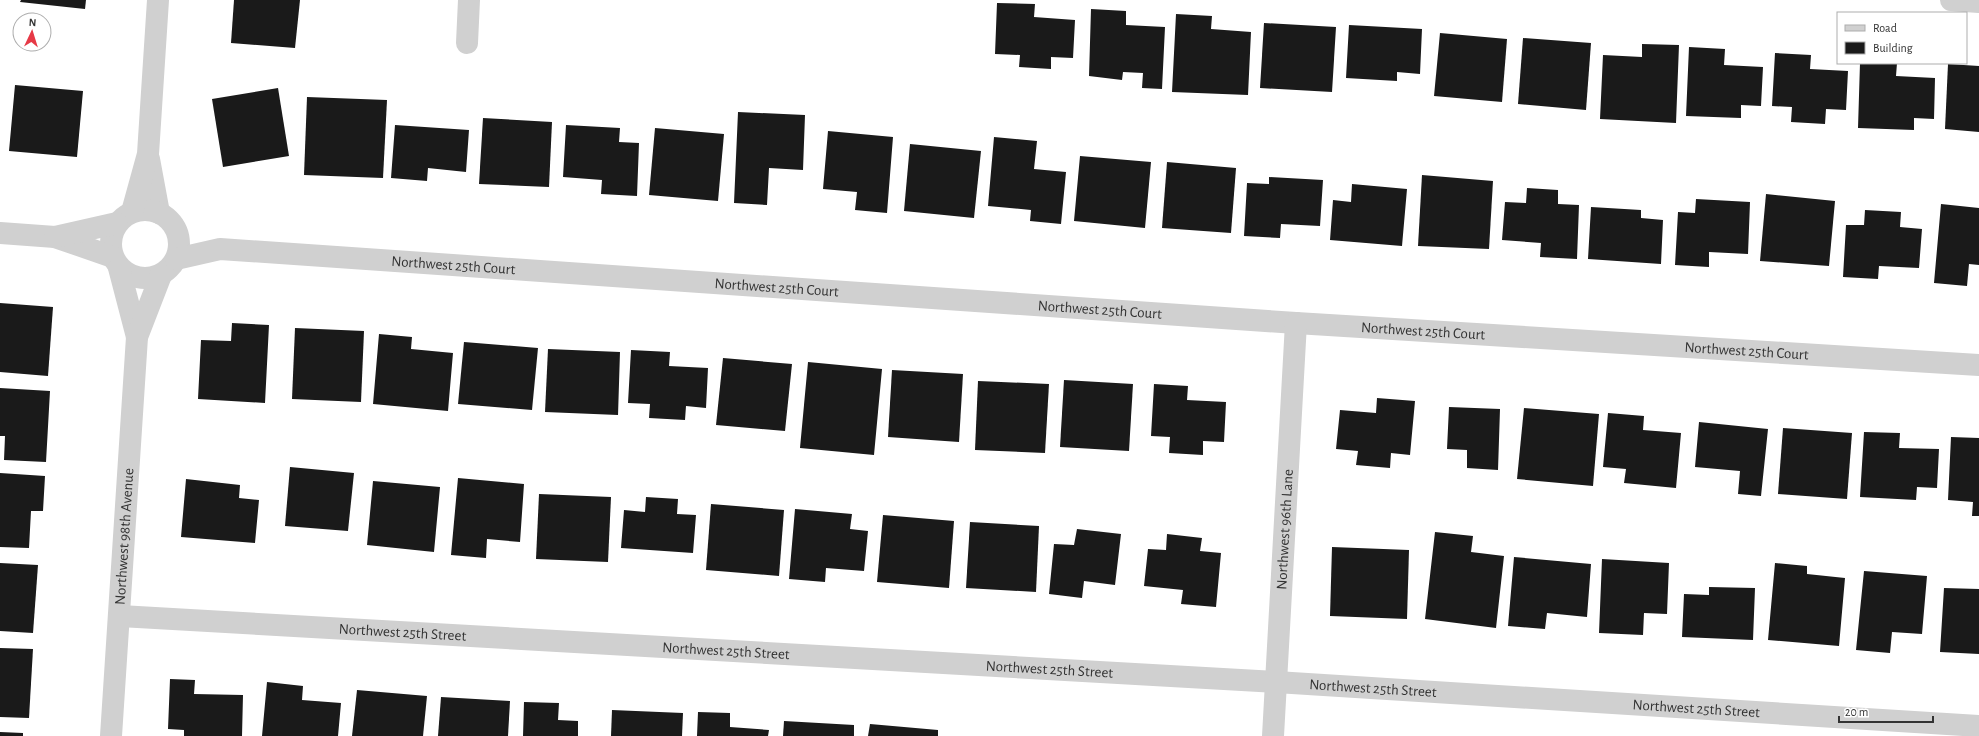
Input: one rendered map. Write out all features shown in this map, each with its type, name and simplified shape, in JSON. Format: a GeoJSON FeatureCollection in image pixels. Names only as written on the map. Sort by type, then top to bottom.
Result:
{"type":"FeatureCollection","features":[{"type":"Feature","properties":{"kind":"street"},"geometry":{"type":"LineString","coordinates":[[158,0],[148,154],[159,213]]}},
{"type":"Feature","properties":{"kind":"street"},"geometry":{"type":"LineString","coordinates":[[467,43],[469,0]]}},
{"type":"Feature","properties":{"kind":"street"},"geometry":{"type":"LineString","coordinates":[[1951,0],[1979,2]]}},
{"type":"Feature","properties":{"kind":"street"},"geometry":{"type":"LineString","coordinates":[[116,262],[110,246],[111,234],[124,218],[148,154]]}},
{"type":"Feature","properties":{"kind":"street"},"geometry":{"type":"LineString","coordinates":[[0,233],[55,236],[124,218],[148,210],[159,213],[168,218],[175,227],[179,237],[179,248],[176,259],[170,268],[161,275],[150,278],[140,278],[129,274],[116,262],[55,236]]}},
{"type":"Feature","properties":{"kind":"street","name":"Northwest 25th Court"},"geometry":{"type":"LineString","coordinates":[[175,227],[220,249]]}},
{"type":"Feature","properties":{"kind":"street","name":"Northwest 25th Court"},"geometry":{"type":"LineString","coordinates":[[176,259],[220,249],[1296,323],[1979,365]]}},
{"type":"Feature","properties":{"kind":"street","name":"Northwest 98th Avenue"},"geometry":{"type":"LineString","coordinates":[[116,262],[137,337]]}},
{"type":"Feature","properties":{"kind":"street","name":"Northwest 98th Avenue"},"geometry":{"type":"LineString","coordinates":[[111,736],[137,337],[161,275]]}},
{"type":"Feature","properties":{"kind":"street","name":"Northwest 96th Lane"},"geometry":{"type":"LineString","coordinates":[[1274,736],[1296,323]]}},
{"type":"Feature","properties":{"kind":"street","name":"Northwest 25th Street"},"geometry":{"type":"LineString","coordinates":[[120,616],[1276,682],[1979,726]]}},
{"type":"Feature","properties":{"kind":"building"},"geometry":{"type":"Polygon","coordinates":[[[21,0],[86,0],[85,9],[20,2],[21,0]]]}},
{"type":"Feature","properties":{"kind":"building"},"geometry":{"type":"Polygon","coordinates":[[[234,0],[300,0],[295,48],[231,43],[234,0]]]}},
{"type":"Feature","properties":{"kind":"building"},"geometry":{"type":"Polygon","coordinates":[[[997,3],[1035,4],[1034,17],[1075,20],[1073,58],[1051,57],[1051,69],[1019,67],[1020,55],[995,54],[997,3]]]}},
{"type":"Feature","properties":{"kind":"building"},"geometry":{"type":"Polygon","coordinates":[[[1091,9],[1126,11],[1126,25],[1165,27],[1162,89],[1142,88],[1143,73],[1123,72],[1122,80],[1089,76],[1091,9]]]}},
{"type":"Feature","properties":{"kind":"building"},"geometry":{"type":"Polygon","coordinates":[[[1176,14],[1212,16],[1211,29],[1251,32],[1248,95],[1172,92],[1176,14]]]}},
{"type":"Feature","properties":{"kind":"building"},"geometry":{"type":"Polygon","coordinates":[[[1264,23],[1336,27],[1332,92],[1260,88],[1264,23]]]}},
{"type":"Feature","properties":{"kind":"building"},"geometry":{"type":"Polygon","coordinates":[[[1349,25],[1422,29],[1420,74],[1397,72],[1397,81],[1346,78],[1349,25]]]}},
{"type":"Feature","properties":{"kind":"building"},"geometry":{"type":"Polygon","coordinates":[[[1440,33],[1507,39],[1502,102],[1434,96],[1440,33]]]}},
{"type":"Feature","properties":{"kind":"building"},"geometry":{"type":"Polygon","coordinates":[[[1523,38],[1591,43],[1586,110],[1518,104],[1523,38]]]}},
{"type":"Feature","properties":{"kind":"building"},"geometry":{"type":"Polygon","coordinates":[[[1642,44],[1679,45],[1676,123],[1600,119],[1603,55],[1642,57],[1642,44]]]}},
{"type":"Feature","properties":{"kind":"building"},"geometry":{"type":"Polygon","coordinates":[[[1689,47],[1725,49],[1724,65],[1763,67],[1761,106],[1741,105],[1741,118],[1686,116],[1689,47]]]}},
{"type":"Feature","properties":{"kind":"building"},"geometry":{"type":"Polygon","coordinates":[[[1775,53],[1811,55],[1810,69],[1848,71],[1846,110],[1826,109],[1825,124],[1791,122],[1792,107],[1772,106],[1775,53]]]}},
{"type":"Feature","properties":{"kind":"building"},"geometry":{"type":"Polygon","coordinates":[[[1860,64],[1897,64],[1896,76],[1935,78],[1934,119],[1914,118],[1914,130],[1858,128],[1860,64]]]}},
{"type":"Feature","properties":{"kind":"building"},"geometry":{"type":"Polygon","coordinates":[[[1948,64],[1979,66],[1979,132],[1945,129],[1948,64]]]}},
{"type":"Feature","properties":{"kind":"building"},"geometry":{"type":"Polygon","coordinates":[[[15,85],[83,91],[77,157],[9,151],[15,85]]]}},
{"type":"Feature","properties":{"kind":"building"},"geometry":{"type":"Polygon","coordinates":[[[278,88],[289,156],[223,167],[212,99],[278,88]]]}},
{"type":"Feature","properties":{"kind":"building"},"geometry":{"type":"Polygon","coordinates":[[[307,97],[387,100],[383,178],[304,175],[307,97]]]}},
{"type":"Feature","properties":{"kind":"building"},"geometry":{"type":"Polygon","coordinates":[[[738,112],[805,115],[803,170],[769,168],[767,205],[734,203],[738,112]]]}},
{"type":"Feature","properties":{"kind":"building"},"geometry":{"type":"Polygon","coordinates":[[[483,118],[552,122],[549,187],[479,184],[483,118]]]}},
{"type":"Feature","properties":{"kind":"building"},"geometry":{"type":"Polygon","coordinates":[[[395,125],[469,130],[466,172],[428,168],[427,181],[391,178],[395,125]]]}},
{"type":"Feature","properties":{"kind":"building"},"geometry":{"type":"Polygon","coordinates":[[[566,125],[620,128],[619,142],[639,143],[637,196],[601,194],[602,180],[563,177],[566,125]]]}},
{"type":"Feature","properties":{"kind":"building"},"geometry":{"type":"Polygon","coordinates":[[[655,128],[724,134],[718,201],[649,195],[655,128]]]}},
{"type":"Feature","properties":{"kind":"building"},"geometry":{"type":"Polygon","coordinates":[[[828,131],[893,137],[887,213],[855,210],[857,192],[823,189],[828,131]]]}},
{"type":"Feature","properties":{"kind":"building"},"geometry":{"type":"Polygon","coordinates":[[[994,137],[1037,141],[1034,169],[1066,172],[1061,224],[1030,221],[1031,210],[988,206],[994,137]]]}},
{"type":"Feature","properties":{"kind":"building"},"geometry":{"type":"Polygon","coordinates":[[[910,144],[981,151],[974,218],[904,211],[910,144]]]}},
{"type":"Feature","properties":{"kind":"building"},"geometry":{"type":"Polygon","coordinates":[[[1080,156],[1151,162],[1145,228],[1074,221],[1080,156]]]}},
{"type":"Feature","properties":{"kind":"building"},"geometry":{"type":"Polygon","coordinates":[[[1167,162],[1236,168],[1231,233],[1162,228],[1167,162]]]}},
{"type":"Feature","properties":{"kind":"building"},"geometry":{"type":"Polygon","coordinates":[[[1422,175],[1493,181],[1489,249],[1418,246],[1422,175]]]}},
{"type":"Feature","properties":{"kind":"building"},"geometry":{"type":"Polygon","coordinates":[[[1269,177],[1323,180],[1320,226],[1281,224],[1280,238],[1244,236],[1247,183],[1269,184],[1269,177]]]}},
{"type":"Feature","properties":{"kind":"building"},"geometry":{"type":"Polygon","coordinates":[[[1352,184],[1407,189],[1402,246],[1330,240],[1333,200],[1351,202],[1352,184]]]}},
{"type":"Feature","properties":{"kind":"building"},"geometry":{"type":"Polygon","coordinates":[[[1527,188],[1558,190],[1558,204],[1579,205],[1577,259],[1540,257],[1541,243],[1502,240],[1505,202],[1526,203],[1527,188]]]}},
{"type":"Feature","properties":{"kind":"building"},"geometry":{"type":"Polygon","coordinates":[[[1766,194],[1835,201],[1829,266],[1760,261],[1766,194]]]}},
{"type":"Feature","properties":{"kind":"building"},"geometry":{"type":"Polygon","coordinates":[[[1696,199],[1750,202],[1748,254],[1709,252],[1709,267],[1675,265],[1678,212],[1695,213],[1696,199]]]}},
{"type":"Feature","properties":{"kind":"building"},"geometry":{"type":"Polygon","coordinates":[[[1941,204],[1979,208],[1979,265],[1969,264],[1967,286],[1934,283],[1941,204]]]}},
{"type":"Feature","properties":{"kind":"building"},"geometry":{"type":"Polygon","coordinates":[[[1591,207],[1641,210],[1641,218],[1663,220],[1661,264],[1588,259],[1591,207]]]}},
{"type":"Feature","properties":{"kind":"building"},"geometry":{"type":"Polygon","coordinates":[[[1865,210],[1901,212],[1900,227],[1922,229],[1919,268],[1879,266],[1878,279],[1843,277],[1846,225],[1864,225],[1865,210]]]}},
{"type":"Feature","properties":{"kind":"building"},"geometry":{"type":"Polygon","coordinates":[[[0,303],[53,307],[48,376],[0,372],[0,303]]]}},
{"type":"Feature","properties":{"kind":"building"},"geometry":{"type":"Polygon","coordinates":[[[232,323],[269,325],[265,403],[198,399],[201,340],[231,341],[232,323]]]}},
{"type":"Feature","properties":{"kind":"building"},"geometry":{"type":"Polygon","coordinates":[[[295,328],[364,331],[361,402],[292,399],[295,328]]]}},
{"type":"Feature","properties":{"kind":"building"},"geometry":{"type":"Polygon","coordinates":[[[379,334],[412,337],[411,349],[453,353],[448,411],[373,404],[379,334]]]}},
{"type":"Feature","properties":{"kind":"building"},"geometry":{"type":"Polygon","coordinates":[[[464,342],[538,348],[532,410],[458,404],[464,342]]]}},
{"type":"Feature","properties":{"kind":"building"},"geometry":{"type":"Polygon","coordinates":[[[548,349],[620,352],[618,415],[545,412],[548,349]]]}},
{"type":"Feature","properties":{"kind":"building"},"geometry":{"type":"Polygon","coordinates":[[[631,350],[670,352],[669,366],[708,368],[706,408],[686,406],[685,420],[649,418],[650,404],[628,403],[631,350]]]}},
{"type":"Feature","properties":{"kind":"building"},"geometry":{"type":"Polygon","coordinates":[[[723,358],[792,364],[785,431],[716,425],[723,358]]]}},
{"type":"Feature","properties":{"kind":"building"},"geometry":{"type":"Polygon","coordinates":[[[808,362],[882,369],[874,455],[800,448],[808,362]]]}},
{"type":"Feature","properties":{"kind":"building"},"geometry":{"type":"Polygon","coordinates":[[[892,370],[963,374],[959,442],[888,437],[892,370]]]}},
{"type":"Feature","properties":{"kind":"building"},"geometry":{"type":"Polygon","coordinates":[[[1064,380],[1133,384],[1129,451],[1060,447],[1064,380]]]}},
{"type":"Feature","properties":{"kind":"building"},"geometry":{"type":"Polygon","coordinates":[[[978,381],[1049,384],[1045,453],[975,450],[978,381]]]}},
{"type":"Feature","properties":{"kind":"building"},"geometry":{"type":"Polygon","coordinates":[[[1154,384],[1188,386],[1187,400],[1226,402],[1224,442],[1203,441],[1203,455],[1169,453],[1170,437],[1151,436],[1154,384]]]}},
{"type":"Feature","properties":{"kind":"building"},"geometry":{"type":"Polygon","coordinates":[[[0,388],[50,391],[46,462],[4,460],[5,436],[0,436],[0,388]]]}},
{"type":"Feature","properties":{"kind":"building"},"geometry":{"type":"Polygon","coordinates":[[[1377,398],[1415,401],[1410,455],[1391,453],[1390,468],[1356,465],[1358,451],[1336,449],[1340,410],[1376,413],[1377,398]]]}},
{"type":"Feature","properties":{"kind":"building"},"geometry":{"type":"Polygon","coordinates":[[[1449,407],[1500,409],[1498,470],[1467,468],[1467,450],[1447,449],[1449,407]]]}},
{"type":"Feature","properties":{"kind":"building"},"geometry":{"type":"Polygon","coordinates":[[[1524,408],[1599,414],[1593,486],[1517,479],[1524,408]]]}},
{"type":"Feature","properties":{"kind":"building"},"geometry":{"type":"Polygon","coordinates":[[[1608,413],[1644,416],[1643,430],[1681,433],[1676,488],[1624,483],[1626,469],[1603,467],[1608,413]]]}},
{"type":"Feature","properties":{"kind":"building"},"geometry":{"type":"Polygon","coordinates":[[[1699,422],[1768,429],[1761,496],[1738,494],[1740,471],[1695,467],[1699,422]]]}},
{"type":"Feature","properties":{"kind":"building"},"geometry":{"type":"Polygon","coordinates":[[[1783,428],[1852,433],[1847,499],[1778,494],[1783,428]]]}},
{"type":"Feature","properties":{"kind":"building"},"geometry":{"type":"Polygon","coordinates":[[[1864,432],[1900,433],[1899,448],[1939,449],[1937,488],[1917,487],[1916,500],[1860,497],[1864,432]]]}},
{"type":"Feature","properties":{"kind":"building"},"geometry":{"type":"Polygon","coordinates":[[[1951,437],[1979,438],[1979,516],[1972,516],[1973,502],[1948,500],[1951,437]]]}},
{"type":"Feature","properties":{"kind":"building"},"geometry":{"type":"Polygon","coordinates":[[[290,467],[354,473],[348,531],[285,526],[290,467]]]}},
{"type":"Feature","properties":{"kind":"building"},"geometry":{"type":"Polygon","coordinates":[[[0,473],[45,476],[43,511],[31,511],[29,548],[0,547],[0,473]]]}},
{"type":"Feature","properties":{"kind":"building"},"geometry":{"type":"Polygon","coordinates":[[[458,478],[524,484],[520,542],[487,539],[486,558],[451,555],[458,478]]]}},
{"type":"Feature","properties":{"kind":"building"},"geometry":{"type":"Polygon","coordinates":[[[186,479],[240,485],[239,498],[259,500],[255,543],[181,537],[186,479]]]}},
{"type":"Feature","properties":{"kind":"building"},"geometry":{"type":"Polygon","coordinates":[[[373,481],[440,487],[434,552],[367,545],[373,481]]]}},
{"type":"Feature","properties":{"kind":"building"},"geometry":{"type":"Polygon","coordinates":[[[539,494],[611,497],[608,562],[536,559],[539,494]]]}},
{"type":"Feature","properties":{"kind":"building"},"geometry":{"type":"Polygon","coordinates":[[[646,497],[678,499],[677,514],[696,515],[693,553],[621,548],[624,510],[645,512],[646,497]]]}},
{"type":"Feature","properties":{"kind":"building"},"geometry":{"type":"Polygon","coordinates":[[[711,504],[784,510],[779,576],[706,570],[711,504]]]}},
{"type":"Feature","properties":{"kind":"building"},"geometry":{"type":"Polygon","coordinates":[[[795,509],[852,514],[850,529],[868,531],[864,571],[826,568],[825,582],[789,579],[795,509]]]}},
{"type":"Feature","properties":{"kind":"building"},"geometry":{"type":"Polygon","coordinates":[[[883,515],[954,521],[949,588],[877,582],[883,515]]]}},
{"type":"Feature","properties":{"kind":"building"},"geometry":{"type":"Polygon","coordinates":[[[970,522],[1039,526],[1036,592],[966,588],[970,522]]]}},
{"type":"Feature","properties":{"kind":"building"},"geometry":{"type":"Polygon","coordinates":[[[1077,529],[1121,534],[1115,585],[1084,581],[1082,598],[1049,594],[1054,544],[1074,545],[1077,529]]]}},
{"type":"Feature","properties":{"kind":"building"},"geometry":{"type":"Polygon","coordinates":[[[1435,532],[1473,536],[1471,552],[1504,556],[1496,628],[1425,619],[1435,532]]]}},
{"type":"Feature","properties":{"kind":"building"},"geometry":{"type":"Polygon","coordinates":[[[1167,534],[1202,538],[1200,551],[1221,553],[1216,607],[1181,604],[1183,590],[1144,586],[1148,549],[1166,550],[1167,534]]]}},
{"type":"Feature","properties":{"kind":"building"},"geometry":{"type":"Polygon","coordinates":[[[1332,547],[1409,550],[1407,619],[1330,616],[1332,547]]]}},
{"type":"Feature","properties":{"kind":"building"},"geometry":{"type":"Polygon","coordinates":[[[1514,557],[1591,564],[1587,617],[1547,613],[1545,629],[1508,626],[1514,557]]]}},
{"type":"Feature","properties":{"kind":"building"},"geometry":{"type":"Polygon","coordinates":[[[1602,559],[1669,563],[1667,614],[1644,613],[1643,635],[1599,633],[1602,559]]]}},
{"type":"Feature","properties":{"kind":"building"},"geometry":{"type":"Polygon","coordinates":[[[0,563],[38,565],[33,633],[0,631],[0,563]]]}},
{"type":"Feature","properties":{"kind":"building"},"geometry":{"type":"Polygon","coordinates":[[[1775,563],[1807,566],[1807,574],[1845,578],[1839,646],[1768,640],[1775,563]]]}},
{"type":"Feature","properties":{"kind":"building"},"geometry":{"type":"Polygon","coordinates":[[[1864,571],[1927,576],[1922,634],[1892,632],[1890,653],[1856,650],[1864,571]]]}},
{"type":"Feature","properties":{"kind":"building"},"geometry":{"type":"Polygon","coordinates":[[[1709,587],[1755,588],[1753,640],[1682,637],[1684,594],[1709,595],[1709,587]]]}},
{"type":"Feature","properties":{"kind":"building"},"geometry":{"type":"Polygon","coordinates":[[[1944,588],[1979,589],[1979,654],[1940,652],[1944,588]]]}},
{"type":"Feature","properties":{"kind":"building"},"geometry":{"type":"Polygon","coordinates":[[[0,648],[33,649],[29,718],[0,717],[0,648]]]}},
{"type":"Feature","properties":{"kind":"building"},"geometry":{"type":"Polygon","coordinates":[[[170,679],[195,680],[194,694],[243,695],[242,736],[184,736],[184,730],[168,729],[170,679]]]}},
{"type":"Feature","properties":{"kind":"building"},"geometry":{"type":"Polygon","coordinates":[[[267,682],[303,686],[302,700],[341,703],[338,736],[262,736],[267,682]]]}},
{"type":"Feature","properties":{"kind":"building"},"geometry":{"type":"Polygon","coordinates":[[[357,690],[427,696],[423,736],[352,736],[357,690]]]}},
{"type":"Feature","properties":{"kind":"building"},"geometry":{"type":"Polygon","coordinates":[[[441,697],[510,701],[508,736],[438,736],[441,697]]]}},
{"type":"Feature","properties":{"kind":"building"},"geometry":{"type":"Polygon","coordinates":[[[524,702],[559,703],[558,720],[578,721],[578,736],[523,736],[524,702]]]}},
{"type":"Feature","properties":{"kind":"building"},"geometry":{"type":"Polygon","coordinates":[[[612,710],[683,713],[682,736],[611,736],[612,710]]]}},
{"type":"Feature","properties":{"kind":"building"},"geometry":{"type":"Polygon","coordinates":[[[698,712],[730,713],[730,727],[769,730],[768,736],[697,736],[698,712]]]}},
{"type":"Feature","properties":{"kind":"building"},"geometry":{"type":"Polygon","coordinates":[[[784,721],[854,725],[854,736],[783,736],[784,721]]]}},
{"type":"Feature","properties":{"kind":"building"},"geometry":{"type":"Polygon","coordinates":[[[870,724],[938,730],[938,736],[868,736],[870,724]]]}},
{"type":"Feature","properties":{"kind":"building"},"geometry":{"type":"Polygon","coordinates":[[[0,732],[23,733],[23,736],[0,736],[0,732]]]}}]}
